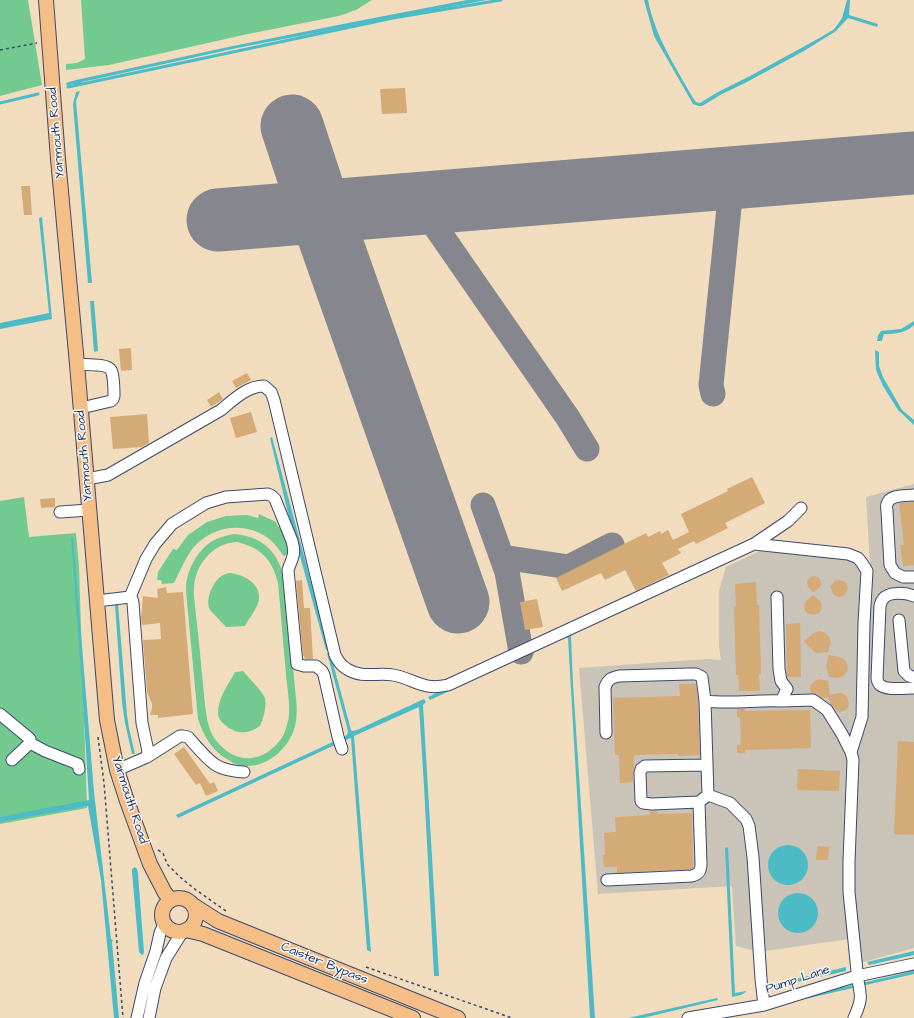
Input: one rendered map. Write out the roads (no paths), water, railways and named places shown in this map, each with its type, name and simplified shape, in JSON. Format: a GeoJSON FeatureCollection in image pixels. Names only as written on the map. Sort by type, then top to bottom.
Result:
{"type":"FeatureCollection","features":[{"type":"Feature","properties":{"kind":"main road","name":"Yarmouth Road"},"geometry":{"type":"LineString","coordinates":[[46,0],[58,158],[107,720],[117,770],[127,801],[150,864],[165,893],[171,900]]}},
{"type":"Feature","properties":{"kind":"main road"},"geometry":{"type":"LineString","coordinates":[[180,898],[186,899],[193,905],[196,914],[194,923],[191,927],[184,931],[172,931],[164,924],[162,916],[163,907],[171,900],[180,898]]}},
{"type":"Feature","properties":{"kind":"main road","name":"Caister Bypass"},"geometry":{"type":"LineString","coordinates":[[193,905],[218,921],[458,1018]]}},
{"type":"Feature","properties":{"kind":"main road","name":"Caister Bypass"},"geometry":{"type":"LineString","coordinates":[[184,931],[203,934],[413,1018]]}},
{"type":"Feature","properties":{"kind":"main road"},"geometry":{"type":"LineString","coordinates":[[421,1003],[471,1018]]}},
{"type":"Feature","properties":{"kind":"street"},"geometry":{"type":"LineString","coordinates":[[77,364],[108,367],[111,369],[112,373],[113,399],[111,401],[81,408]]}},
{"type":"Feature","properties":{"kind":"street"},"geometry":{"type":"LineString","coordinates":[[87,479],[108,475],[221,410],[248,390],[258,386],[264,386],[271,392],[274,400],[335,655],[347,670],[370,675],[392,675],[429,687],[448,685],[754,544],[788,521],[801,508]]}},
{"type":"Feature","properties":{"kind":"street"},"geometry":{"type":"LineString","coordinates":[[130,597],[146,559],[172,524],[206,503],[226,497],[264,494],[272,496],[275,499],[281,513],[294,548],[293,559],[288,570],[297,664],[304,666],[316,666],[322,671],[342,748]]}},
{"type":"Feature","properties":{"kind":"street"},"geometry":{"type":"LineString","coordinates":[[914,495],[894,497],[890,499],[887,504],[887,511],[890,565],[895,573],[903,577],[914,577]]}},
{"type":"Feature","properties":{"kind":"street"},"geometry":{"type":"LineString","coordinates":[[60,512],[89,510]]}},
{"type":"Feature","properties":{"kind":"street"},"geometry":{"type":"LineString","coordinates":[[754,544],[848,554],[858,558],[866,571],[862,716],[851,752]]}},
{"type":"Feature","properties":{"kind":"street"},"geometry":{"type":"LineString","coordinates":[[914,596],[910,594],[894,594],[883,599],[880,606],[877,678],[879,683],[884,688],[914,688]]}},
{"type":"Feature","properties":{"kind":"street"},"geometry":{"type":"LineString","coordinates":[[97,601],[130,597]]}},
{"type":"Feature","properties":{"kind":"street"},"geometry":{"type":"LineString","coordinates":[[130,597],[133,603],[142,723],[148,751],[147,757]]}},
{"type":"Feature","properties":{"kind":"street"},"geometry":{"type":"LineString","coordinates":[[777,597],[779,669],[781,681],[787,689],[781,701]]}},
{"type":"Feature","properties":{"kind":"street"},"geometry":{"type":"LineString","coordinates":[[899,620],[904,671],[909,676],[914,677]]}},
{"type":"Feature","properties":{"kind":"street"},"geometry":{"type":"LineString","coordinates":[[606,732],[605,687],[607,681],[612,678],[619,676],[689,674],[696,674],[702,677],[705,701],[708,795]]}},
{"type":"Feature","properties":{"kind":"street"},"geometry":{"type":"LineString","coordinates":[[705,701],[717,703],[764,700],[813,700],[827,710],[851,752],[853,760],[849,892],[861,1000],[854,1018]]}},
{"type":"Feature","properties":{"kind":"street"},"geometry":{"type":"LineString","coordinates":[[0,714],[30,739],[30,743],[44,751],[78,764],[79,769]]}},
{"type":"Feature","properties":{"kind":"street"},"geometry":{"type":"LineString","coordinates":[[117,770],[147,757],[180,736],[183,736],[188,737],[214,764],[236,772],[244,772]]}},
{"type":"Feature","properties":{"kind":"street"},"geometry":{"type":"LineString","coordinates":[[12,760],[30,743]]}},
{"type":"Feature","properties":{"kind":"street"},"geometry":{"type":"LineString","coordinates":[[706,765],[645,766],[641,769],[640,773],[641,801],[643,803],[652,804],[699,802],[708,795]]}},
{"type":"Feature","properties":{"kind":"street"},"geometry":{"type":"LineString","coordinates":[[708,795],[730,803],[746,819],[749,826],[753,857],[764,1005]]}},
{"type":"Feature","properties":{"kind":"street"},"geometry":{"type":"LineString","coordinates":[[607,880],[692,876],[698,874],[701,871],[699,802]]}},
{"type":"Feature","properties":{"kind":"street"},"geometry":{"type":"LineString","coordinates":[[137,1018],[145,983],[164,924]]}},
{"type":"Feature","properties":{"kind":"street"},"geometry":{"type":"LineString","coordinates":[[149,1018],[155,988],[166,958],[184,931]]}},
{"type":"Feature","properties":{"kind":"street","name":"Pump Lane"},"geometry":{"type":"LineString","coordinates":[[688,1018],[764,1005],[858,982],[914,964]]}},
{"type":"Feature","properties":{"kind":"water"},"geometry":{"type":"Polygon","coordinates":[[[467,0],[487,0],[237,48],[82,82],[75,87],[73,84],[67,86],[66,83],[233,46],[467,0]]]}},
{"type":"Feature","properties":{"kind":"water"},"geometry":{"type":"Polygon","coordinates":[[[644,0],[648,0],[655,26],[673,62],[693,98],[696,102],[700,103],[833,30],[842,18],[847,0],[850,0],[849,15],[878,24],[877,27],[848,18],[836,31],[804,51],[702,106],[699,106],[693,104],[654,36],[644,0]]]}},
{"type":"Feature","properties":{"kind":"water"},"geometry":{"type":"Polygon","coordinates":[[[80,91],[76,101],[92,283],[88,283],[73,104],[76,92],[80,91]]]}},
{"type":"Feature","properties":{"kind":"water"},"geometry":{"type":"Polygon","coordinates":[[[42,217],[52,319],[0,329],[0,323],[49,313],[39,218],[42,217]]]}},
{"type":"Feature","properties":{"kind":"water"},"geometry":{"type":"Polygon","coordinates":[[[90,301],[94,301],[98,351],[94,352],[90,301]]]}},
{"type":"Feature","properties":{"kind":"water"},"geometry":{"type":"Polygon","coordinates":[[[914,321],[914,325],[911,328],[896,333],[884,334],[882,341],[877,341],[878,335],[881,331],[901,329],[914,321]]]}},
{"type":"Feature","properties":{"kind":"water"},"geometry":{"type":"Polygon","coordinates":[[[875,350],[879,352],[879,366],[883,377],[902,410],[914,420],[914,425],[898,410],[883,386],[876,370],[875,350]]]}},
{"type":"Feature","properties":{"kind":"water"},"geometry":{"type":"Polygon","coordinates":[[[272,437],[329,649],[326,650],[288,513],[270,438],[272,437]]]}},
{"type":"Feature","properties":{"kind":"water"},"geometry":{"type":"Polygon","coordinates":[[[73,537],[94,792],[111,939],[113,940],[119,1018],[114,1018],[101,880],[88,806],[0,822],[0,817],[89,800],[71,538],[73,537]]]}},
{"type":"Feature","properties":{"kind":"water"},"geometry":{"type":"Polygon","coordinates":[[[118,604],[127,715],[135,754],[132,754],[122,702],[115,605],[118,604]]]}},
{"type":"Feature","properties":{"kind":"water"},"geometry":{"type":"Polygon","coordinates":[[[575,632],[571,636],[573,684],[595,1018],[590,1018],[568,638],[565,637],[430,700],[428,697],[559,635],[575,632]]]}},
{"type":"Feature","properties":{"kind":"water"},"geometry":{"type":"Polygon","coordinates":[[[330,652],[352,731],[424,699],[426,702],[423,705],[439,976],[434,976],[419,707],[354,736],[371,952],[367,950],[351,738],[341,742],[339,739],[347,735],[348,731],[327,653],[330,652]]]}},
{"type":"Feature","properties":{"kind":"water"},"geometry":{"type":"Polygon","coordinates":[[[337,740],[339,743],[178,818],[176,815],[337,740]]]}},
{"type":"Feature","properties":{"kind":"water"},"geometry":{"type":"Polygon","coordinates":[[[788,845],[796,847],[802,851],[806,857],[808,865],[806,873],[802,879],[796,883],[788,885],[780,883],[774,879],[770,873],[768,865],[770,857],[774,851],[780,847],[788,845]]]}},
{"type":"Feature","properties":{"kind":"water"},"geometry":{"type":"Polygon","coordinates":[[[728,847],[735,993],[746,991],[741,995],[732,997],[725,848],[728,847]]]}},
{"type":"Feature","properties":{"kind":"water"},"geometry":{"type":"Polygon","coordinates":[[[135,867],[138,874],[143,955],[139,952],[132,872],[132,869],[135,867]]]}},
{"type":"Feature","properties":{"kind":"water"},"geometry":{"type":"Polygon","coordinates":[[[798,893],[806,895],[812,899],[816,905],[818,913],[816,921],[812,927],[806,931],[798,933],[790,931],[784,927],[780,921],[778,913],[780,905],[784,899],[790,895],[798,893]]]}},
{"type":"Feature","properties":{"kind":"water"},"geometry":{"type":"Polygon","coordinates":[[[914,951],[914,955],[869,965],[867,962],[914,951]]]}},
{"type":"Feature","properties":{"kind":"water"},"geometry":{"type":"Polygon","coordinates":[[[846,967],[846,971],[775,987],[775,984],[846,967]]]}},
{"type":"Feature","properties":{"kind":"water"},"geometry":{"type":"Polygon","coordinates":[[[914,971],[914,974],[761,1009],[761,1006],[914,971]]]}},
{"type":"Feature","properties":{"kind":"water"},"geometry":{"type":"Polygon","coordinates":[[[717,998],[718,1000],[643,1018],[628,1018],[717,998]]]}},
{"type":"Feature","properties":{"kind":"waterway"},"geometry":{"type":"LineString","coordinates":[[68,87],[393,18],[501,0]]}},
{"type":"Feature","properties":{"kind":"waterway"},"geometry":{"type":"LineString","coordinates":[[0,103],[38,94]]}}]}
